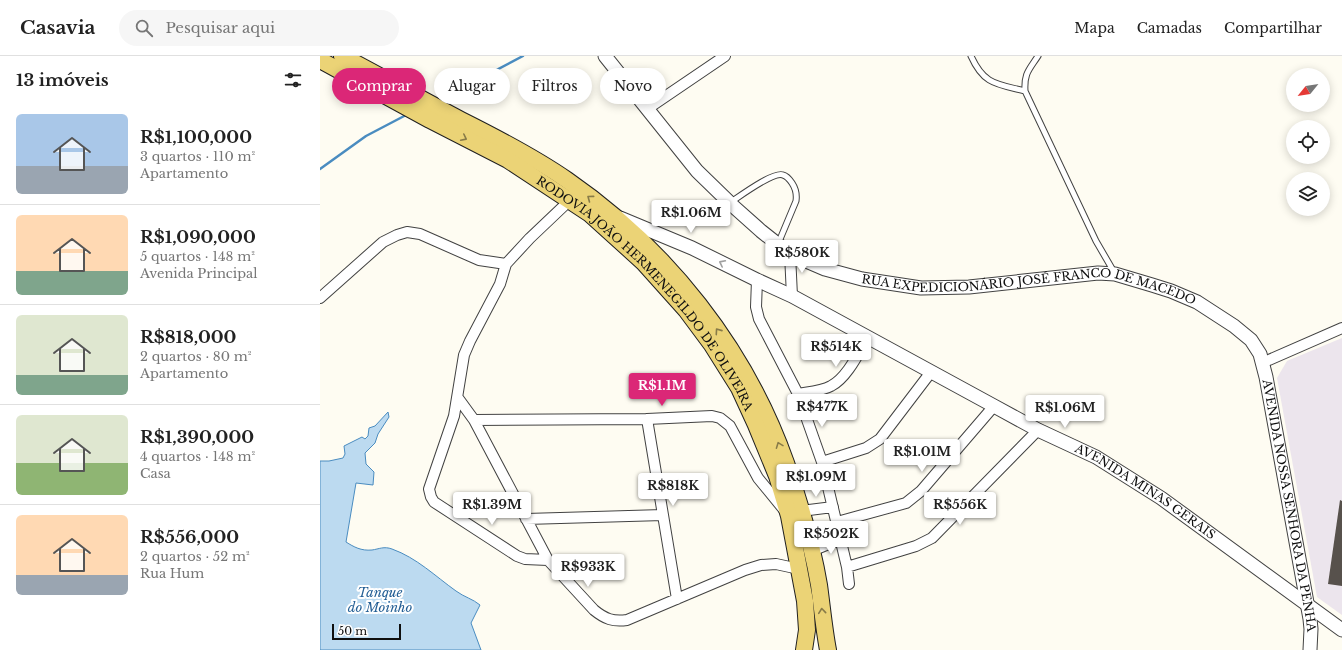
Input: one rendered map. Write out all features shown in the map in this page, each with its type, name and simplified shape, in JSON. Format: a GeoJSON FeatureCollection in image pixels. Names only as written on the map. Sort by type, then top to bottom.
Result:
{"type":"FeatureCollection","features":[{"type":"Feature","properties":{"kind":"main road","name":"RODOVIA JOÃO HERMENEGILDO DE OLIVEIRA"},"geometry":{"type":"LineString","coordinates":[[352,58],[528,156],[567,180],[612,215],[646,246],[679,279],[708,316],[749,379],[770,422],[786,463],[795,513],[799,569],[805,601],[807,630],[804,650]]}},
{"type":"Feature","properties":{"kind":"main road","name":"RODOVIA JOÃO HERMENEGILDO DE OLIVEIRA"},"geometry":{"type":"LineString","coordinates":[[320,60],[430,120],[508,160],[570,200],[590,214],[643,262],[686,310],[712,345],[739,388],[756,425],[776,476],[812,551],[828,650]]}},
{"type":"Feature","properties":{"kind":"street","name":"RUA EXPEDICIONÁRIO JOSÉ FRANCO DE MACEDO"},"geometry":{"type":"LineString","coordinates":[[605,56],[697,171],[729,203],[790,254],[825,270],[862,279],[921,288],[969,287],[1098,272],[1115,274],[1171,291],[1197,302],[1234,326],[1251,340],[1261,359]]}},
{"type":"Feature","properties":{"kind":"street"},"geometry":{"type":"LineString","coordinates":[[648,109],[725,56]]}},
{"type":"Feature","properties":{"kind":"street"},"geometry":{"type":"LineString","coordinates":[[548,560],[525,559],[517,556],[434,502],[429,489],[447,438],[458,398],[464,355],[500,284],[506,264],[530,238],[570,200]]}},
{"type":"Feature","properties":{"kind":"street","name":"AVENIDA MINAS GERAIS"},"geometry":{"type":"LineString","coordinates":[[612,215],[692,248],[792,296],[1038,430],[1096,457],[1161,498],[1342,630]]}},
{"type":"Feature","properties":{"kind":"street"},"geometry":{"type":"LineString","coordinates":[[320,298],[383,242],[407,232],[420,234],[480,260],[506,264]]}},
{"type":"Feature","properties":{"kind":"street"},"geometry":{"type":"LineString","coordinates":[[790,254],[792,296]]}},
{"type":"Feature","properties":{"kind":"street"},"geometry":{"type":"LineString","coordinates":[[756,280],[756,307],[759,319],[798,394],[822,462],[834,507],[847,567],[849,584]]}},
{"type":"Feature","properties":{"kind":"street","name":"AVENIDA NOSSA SENHORA DA PENHA"},"geometry":{"type":"LineString","coordinates":[[1310,650],[1311,629],[1308,606],[1266,377],[1261,359],[1342,328]]}},
{"type":"Feature","properties":{"kind":"street"},"geometry":{"type":"LineString","coordinates":[[798,394],[825,388],[836,383],[847,371],[868,337]]}},
{"type":"Feature","properties":{"kind":"street"},"geometry":{"type":"LineString","coordinates":[[822,462],[866,448],[880,439],[931,372]]}},
{"type":"Feature","properties":{"kind":"street"},"geometry":{"type":"LineString","coordinates":[[458,398],[474,420],[548,560],[594,610],[603,617],[611,621],[619,622],[627,620],[745,570],[761,565],[776,564],[799,569]]}},
{"type":"Feature","properties":{"kind":"street"},"geometry":{"type":"LineString","coordinates":[[837,522],[906,502],[921,491],[994,406]]}},
{"type":"Feature","properties":{"kind":"street"},"geometry":{"type":"LineString","coordinates":[[474,420],[647,419],[712,416],[725,420],[730,426],[758,478],[795,513],[834,507]]}},
{"type":"Feature","properties":{"kind":"street"},"geometry":{"type":"LineString","coordinates":[[647,419],[677,599]]}},
{"type":"Feature","properties":{"kind":"street"},"geometry":{"type":"LineString","coordinates":[[847,567],[916,546],[932,538],[1038,430]]}},
{"type":"Feature","properties":{"kind":"street"},"geometry":{"type":"LineString","coordinates":[[526,519],[664,515]]}},
{"type":"Feature","properties":{"kind":"street"},"geometry":{"type":"LineString","coordinates":[[812,551],[841,539]]}},
{"type":"Feature","properties":{"kind":"lane"},"geometry":{"type":"LineString","coordinates":[[971,56],[975,65],[987,80],[1026,90]]}},
{"type":"Feature","properties":{"kind":"lane"},"geometry":{"type":"LineString","coordinates":[[1038,56],[1024,79],[1026,90],[1096,241],[1115,274]]}},
{"type":"Feature","properties":{"kind":"lane"},"geometry":{"type":"LineString","coordinates":[[729,203],[778,174],[789,179],[796,188],[796,201],[778,244]]}},
{"type":"Feature","properties":{"kind":"shaded area"},"geometry":{"type":"Polygon","coordinates":[[[1342,338],[1342,615],[1317,597],[1277,378],[1287,361],[1342,338]]]}},
{"type":"Feature","properties":{"kind":"water","name":"Tanque do Moinho"},"geometry":{"type":"Polygon","coordinates":[[[388,412],[389,417],[378,434],[375,443],[365,453],[366,464],[374,472],[373,485],[356,483],[346,542],[361,549],[392,549],[410,557],[459,593],[480,605],[471,623],[481,650],[320,650],[320,461],[343,458],[345,454],[344,446],[362,437],[365,439],[368,436],[369,428],[375,426],[388,412]]]}},
{"type":"Feature","properties":{"kind":"building"},"geometry":{"type":"Polygon","coordinates":[[[1340,500],[1342,501],[1342,586],[1328,584],[1340,500]]]}},
{"type":"Feature","properties":{"kind":"waterway"},"geometry":{"type":"LineString","coordinates":[[500,68],[523,56]]}},
{"type":"Feature","properties":{"kind":"waterway"},"geometry":{"type":"LineString","coordinates":[[320,169],[366,136],[408,114]]}}]}
